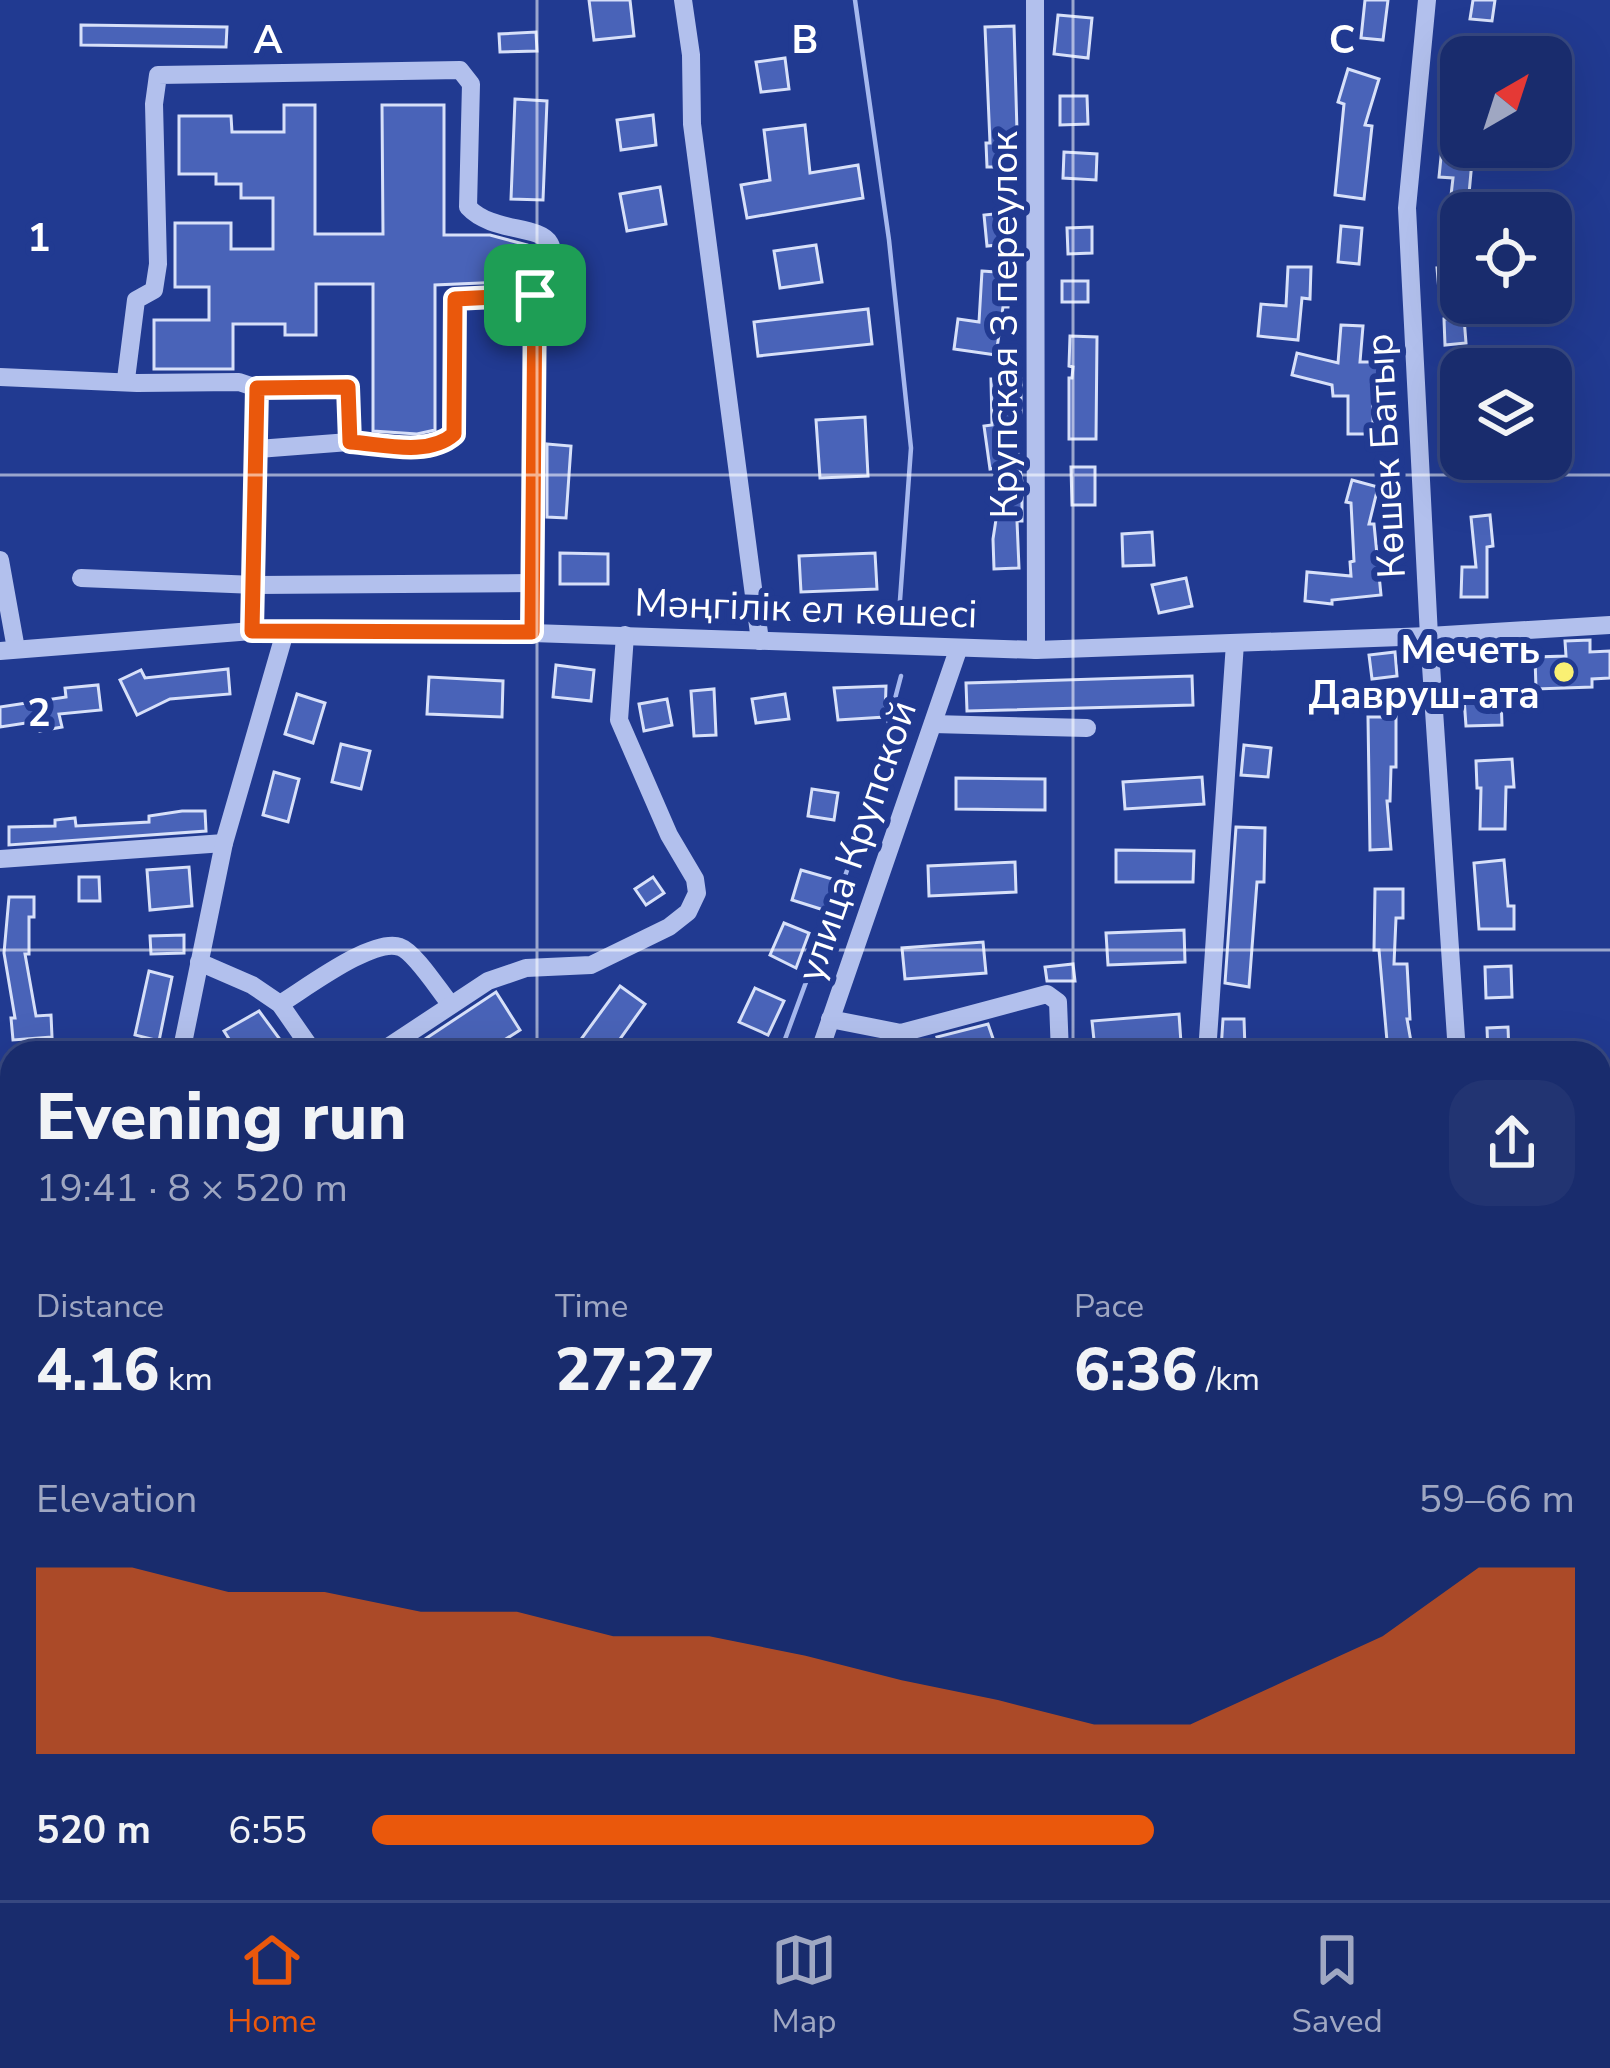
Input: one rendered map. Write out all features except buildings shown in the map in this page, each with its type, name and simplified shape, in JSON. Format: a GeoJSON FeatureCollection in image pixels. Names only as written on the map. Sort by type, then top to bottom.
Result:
{"type":"FeatureCollection","features":[{"type":"Feature","properties":{"kind":"street"},"geometry":{"type":"LineString","coordinates":[[683,0],[692,55],[692,124],[760,641]]}},
{"type":"Feature","properties":{"kind":"street","name":"Крупская 3 переулок"},"geometry":{"type":"LineString","coordinates":[[1035,0],[1036,650]]}},
{"type":"Feature","properties":{"kind":"street","name":"Көшек Батыр"},"geometry":{"type":"LineString","coordinates":[[1427,0],[1407,208],[1456,1041]]}},
{"type":"Feature","properties":{"kind":"street"},"geometry":{"type":"LineString","coordinates":[[126,380],[136,300],[154,290],[158,264],[154,104],[158,75],[460,70],[471,84],[468,207],[480,220],[538,230],[551,244],[552,266],[535,295],[532,632]]}},
{"type":"Feature","properties":{"kind":"street"},"geometry":{"type":"LineString","coordinates":[[258,449],[350,442],[420,448],[446,441],[454,434],[455,299],[535,295]]}},
{"type":"Feature","properties":{"kind":"street"},"geometry":{"type":"LineString","coordinates":[[0,377],[239,382],[257,388],[348,387],[350,442]]}},
{"type":"Feature","properties":{"kind":"street"},"geometry":{"type":"LineString","coordinates":[[252,631],[257,388]]}},
{"type":"Feature","properties":{"kind":"street"},"geometry":{"type":"LineString","coordinates":[[0,560],[8,650]]}},
{"type":"Feature","properties":{"kind":"street"},"geometry":{"type":"LineString","coordinates":[[81,578],[256,585],[532,583]]}},
{"type":"Feature","properties":{"kind":"street","name":"Мәңгілік ел көшесі"},"geometry":{"type":"LineString","coordinates":[[8,650],[252,631],[532,632],[1036,650],[1610,625]]}},
{"type":"Feature","properties":{"kind":"street"},"geometry":{"type":"LineString","coordinates":[[183,1041],[224,843],[285,632]]}},
{"type":"Feature","properties":{"kind":"street"},"geometry":{"type":"LineString","coordinates":[[397,1041],[488,981],[526,968],[591,964],[669,927],[688,912],[697,893],[694,879],[668,835],[620,720],[625,635]]}},
{"type":"Feature","properties":{"kind":"street"},"geometry":{"type":"LineString","coordinates":[[1208,1041],[1235,643]]}},
{"type":"Feature","properties":{"kind":"street","name":"улица Крупской"},"geometry":{"type":"LineString","coordinates":[[823,1041],[958,650]]}},
{"type":"Feature","properties":{"kind":"street"},"geometry":{"type":"LineString","coordinates":[[932,724],[1087,728]]}},
{"type":"Feature","properties":{"kind":"street"},"geometry":{"type":"LineString","coordinates":[[0,859],[224,843]]}},
{"type":"Feature","properties":{"kind":"street"},"geometry":{"type":"LineString","coordinates":[[280,1004],[378,946],[400,946],[451,1005]]}},
{"type":"Feature","properties":{"kind":"street"},"geometry":{"type":"LineString","coordinates":[[199,962],[252,985],[280,1004],[306,1041]]}},
{"type":"Feature","properties":{"kind":"street"},"geometry":{"type":"LineString","coordinates":[[830,1019],[901,1033],[1047,994],[1058,1002],[1060,1041]]}},
{"type":"Feature","properties":{"kind":"waterway"},"geometry":{"type":"LineString","coordinates":[[855,0],[889,240],[911,448],[899,614]]}},
{"type":"Feature","properties":{"kind":"waterway"},"geometry":{"type":"LineString","coordinates":[[784,1041],[856,846],[901,676]]}},
{"type":"Feature","properties":{"kind":"place","name":"Мечеть Давруш-ата"},"geometry":{"type":"Point","coordinates":[1564,672]}},
{"type":"Feature","properties":{"kind":"route"},"geometry":{"type":"LineString","coordinates":[[535,295],[532,632],[252,631],[257,388],[348,387],[350,442],[420,448],[446,441],[454,434],[455,299],[535,295]]}}]}
